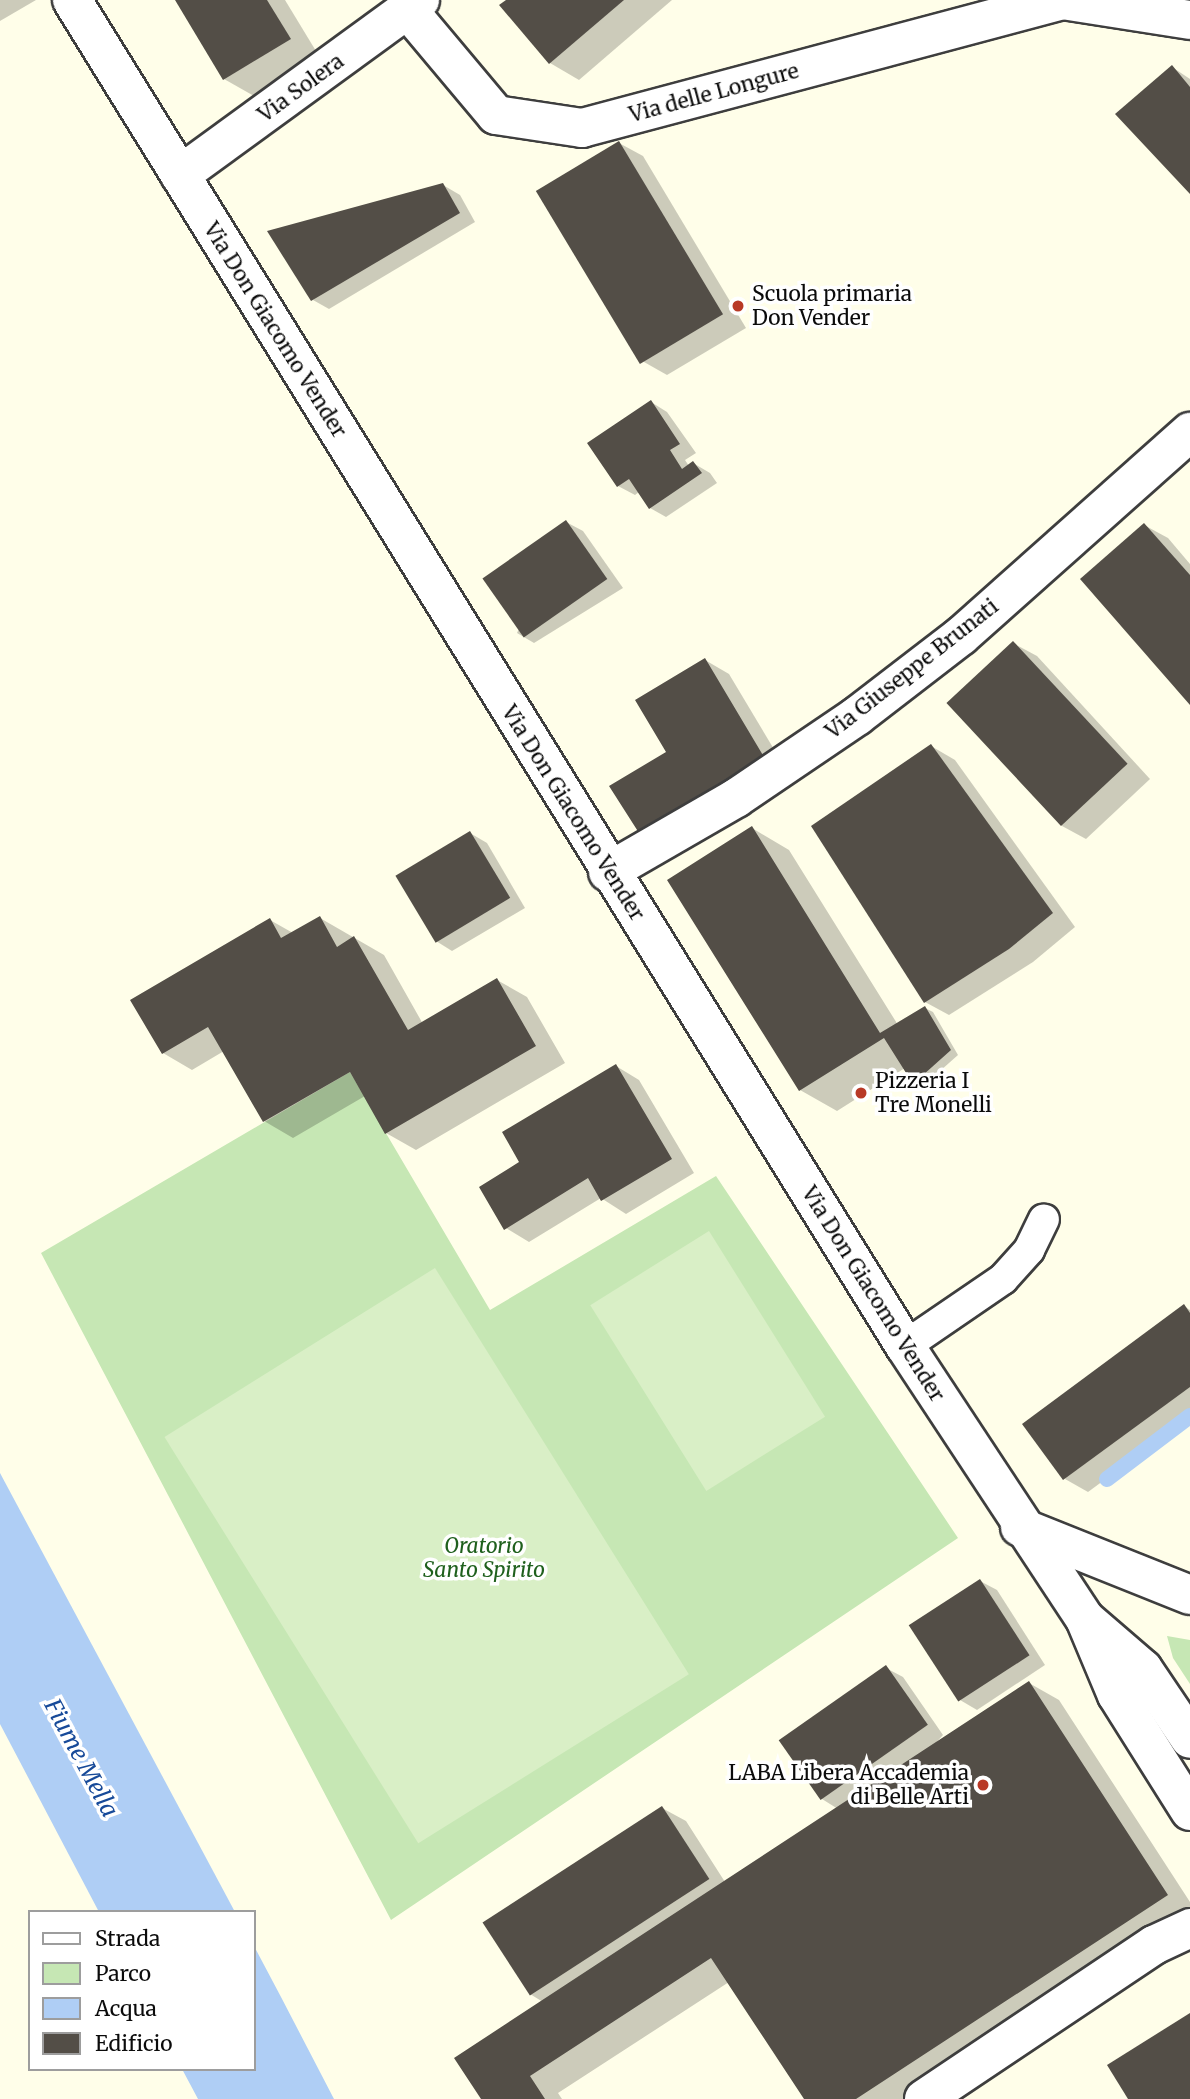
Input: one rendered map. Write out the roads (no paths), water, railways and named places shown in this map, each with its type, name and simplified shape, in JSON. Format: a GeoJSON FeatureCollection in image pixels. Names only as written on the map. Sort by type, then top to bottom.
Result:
{"type":"FeatureCollection","features":[{"type":"Feature","properties":{"kind":"street","name":"Via Don Giacomo Vender"},"geometry":{"type":"LineString","coordinates":[[72,0],[608,872],[1020,1527],[1085,1619],[1117,1695],[1190,1811]]}},
{"type":"Feature","properties":{"kind":"street","name":"Via delle Longure"},"geometry":{"type":"LineString","coordinates":[[414,5],[496,115],[582,128],[1062,0],[1190,20]]}},
{"type":"Feature","properties":{"kind":"street","name":"Via Solera"},"geometry":{"type":"LineString","coordinates":[[180,175],[414,5]]}},
{"type":"Feature","properties":{"kind":"street","name":"Via Giuseppe Brunati"},"geometry":{"type":"LineString","coordinates":[[608,872],[736,798],[857,716],[961,636],[1190,432]]}},
{"type":"Feature","properties":{"kind":"street"},"geometry":{"type":"LineString","coordinates":[[1020,1527],[1190,1595]]}},
{"type":"Feature","properties":{"kind":"street","name":"Via Don Giacomo Vender"},"geometry":{"type":"LineString","coordinates":[[1085,1619],[1143,1669],[1190,1739]]}},
{"type":"Feature","properties":{"kind":"street"},"geometry":{"type":"LineString","coordinates":[[924,2099],[1154,1945],[1190,1928]]}},
{"type":"Feature","properties":{"kind":"lane"},"geometry":{"type":"LineString","coordinates":[[905,1346],[1003,1279],[1029,1250],[1044,1219]]}},
{"type":"Feature","properties":{"kind":"water","name":"Fiume Mella"},"geometry":{"type":"Polygon","coordinates":[[[0,1473],[234,1910],[98,1910],[0,1724],[0,1473]]]}},
{"type":"Feature","properties":{"kind":"water"},"geometry":{"type":"Polygon","coordinates":[[[256,1950],[334,2099],[198,2099],[183,2071],[256,2071],[256,1950]]]}},
{"type":"Feature","properties":{"kind":"waterway"},"geometry":{"type":"LineString","coordinates":[[1107,1479],[1190,1416]]}},
{"type":"Feature","properties":{"kind":"place","name":"Scuola primaria Don Vender"},"geometry":{"type":"Point","coordinates":[738,306]}},
{"type":"Feature","properties":{"kind":"place","name":"Pizzeria I Tre Monelli"},"geometry":{"type":"Point","coordinates":[861,1093]}},
{"type":"Feature","properties":{"kind":"place","name":"LABA Libera Accademia di Belle Arti"},"geometry":{"type":"Point","coordinates":[983,1785]}},
{"type":"Feature","properties":{"kind":"park label","name":"Oratorio Santo Spirito"},"geometry":{"type":"Point","coordinates":[484,1558]}}]}
